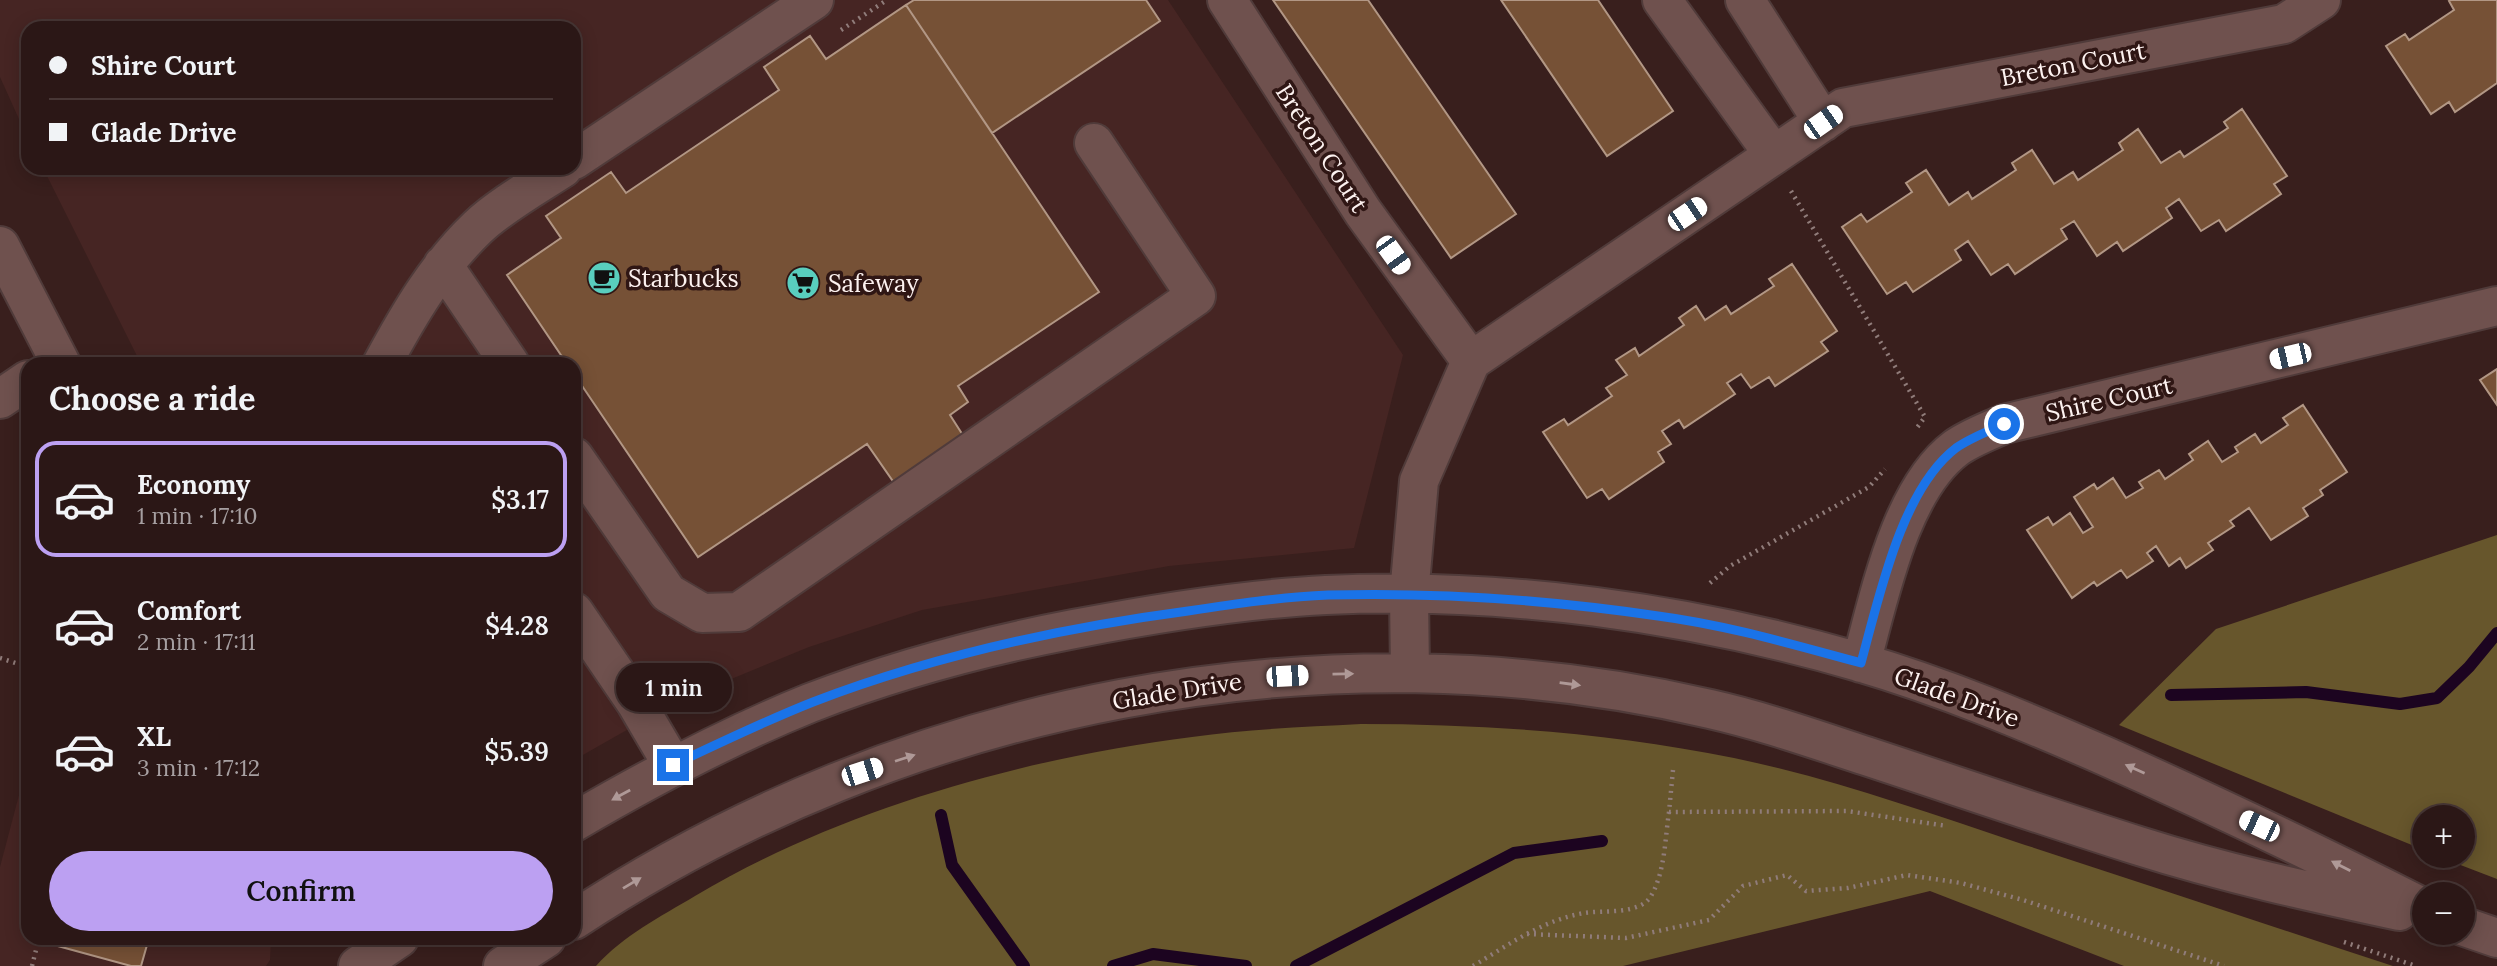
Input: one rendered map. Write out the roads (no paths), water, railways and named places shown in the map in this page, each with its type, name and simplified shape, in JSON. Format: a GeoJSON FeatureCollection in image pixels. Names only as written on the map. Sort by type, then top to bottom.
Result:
{"type":"FeatureCollection","features":[{"type":"Feature","properties":{"kind":"street"},"geometry":{"type":"LineString","coordinates":[[581,155],[814,0]]}},
{"type":"Feature","properties":{"kind":"street","name":"Breton Court"},"geometry":{"type":"LineString","coordinates":[[1227,0],[1363,212],[1471,361],[1843,108],[2284,24],[2321,0]]}},
{"type":"Feature","properties":{"kind":"street"},"geometry":{"type":"LineString","coordinates":[[1662,0],[1774,155]]}},
{"type":"Feature","properties":{"kind":"street"},"geometry":{"type":"LineString","coordinates":[[1745,0],[1823,122]]}},
{"type":"Feature","properties":{"kind":"street"},"geometry":{"type":"LineString","coordinates":[[581,467],[668,593],[702,613],[739,612],[1196,296],[1094,143]]}},
{"type":"Feature","properties":{"kind":"street"},"geometry":{"type":"LineString","coordinates":[[386,357],[418,301],[443,265],[480,225],[553,175]]}},
{"type":"Feature","properties":{"kind":"street"},"geometry":{"type":"LineString","coordinates":[[0,246],[55,357]]}},
{"type":"Feature","properties":{"kind":"street"},"geometry":{"type":"LineString","coordinates":[[443,265],[505,357]]}},
{"type":"Feature","properties":{"kind":"street","name":"Shire Court"},"geometry":{"type":"LineString","coordinates":[[1861,663],[1906,519],[1926,479],[1957,447],[2004,424],[2497,306]]}},
{"type":"Feature","properties":{"kind":"street"},"geometry":{"type":"LineString","coordinates":[[1410,673],[1409,594],[1419,481],[1471,361]]}},
{"type":"Feature","properties":{"kind":"street"},"geometry":{"type":"LineString","coordinates":[[0,399],[21,385]]}},
{"type":"Feature","properties":{"kind":"street","name":"Glade Drive"},"geometry":{"type":"LineString","coordinates":[[581,818],[673,765],[746,730],[815,701],[933,662],[1041,636],[1123,620],[1219,606],[1324,596],[1409,594],[1483,597],[1661,616],[1747,632],[1861,663],[2010,714],[2284,838],[2412,902]]}},
{"type":"Feature","properties":{"kind":"street"},"geometry":{"type":"LineString","coordinates":[[581,622],[636,703],[673,765]]}},
{"type":"Feature","properties":{"kind":"street","name":"Glade Drive"},"geometry":{"type":"LineString","coordinates":[[581,916],[671,859],[736,827],[862,772],[1002,727],[1064,711],[1191,686],[1334,673],[1443,673],[1547,681],[1711,709],[1779,728],[2154,850],[2269,884],[2412,914]]}},
{"type":"Feature","properties":{"kind":"street"},"geometry":{"type":"LineString","coordinates":[[2475,930],[2497,938]]}},
{"type":"Feature","properties":{"kind":"street"},"geometry":{"type":"LineString","coordinates":[[503,966],[535,945]]}},
{"type":"Feature","properties":{"kind":"waterway"},"geometry":{"type":"LineString","coordinates":[[2171,695],[2306,692],[2400,704],[2437,698],[2469,667],[2497,633]]}},
{"type":"Feature","properties":{"kind":"waterway"},"geometry":{"type":"LineString","coordinates":[[941,815],[952,865],[1024,966]]}},
{"type":"Feature","properties":{"kind":"waterway"},"geometry":{"type":"LineString","coordinates":[[1296,966],[1514,853],[1602,841]]}},
{"type":"Feature","properties":{"kind":"waterway"},"geometry":{"type":"LineString","coordinates":[[1113,966],[1153,954],[1246,966]]}},
{"type":"Feature","properties":{"kind":"place","name":"Starbucks"},"geometry":{"type":"Point","coordinates":[604,278]}},
{"type":"Feature","properties":{"kind":"place","name":"Safeway"},"geometry":{"type":"Point","coordinates":[803,283]}}]}
